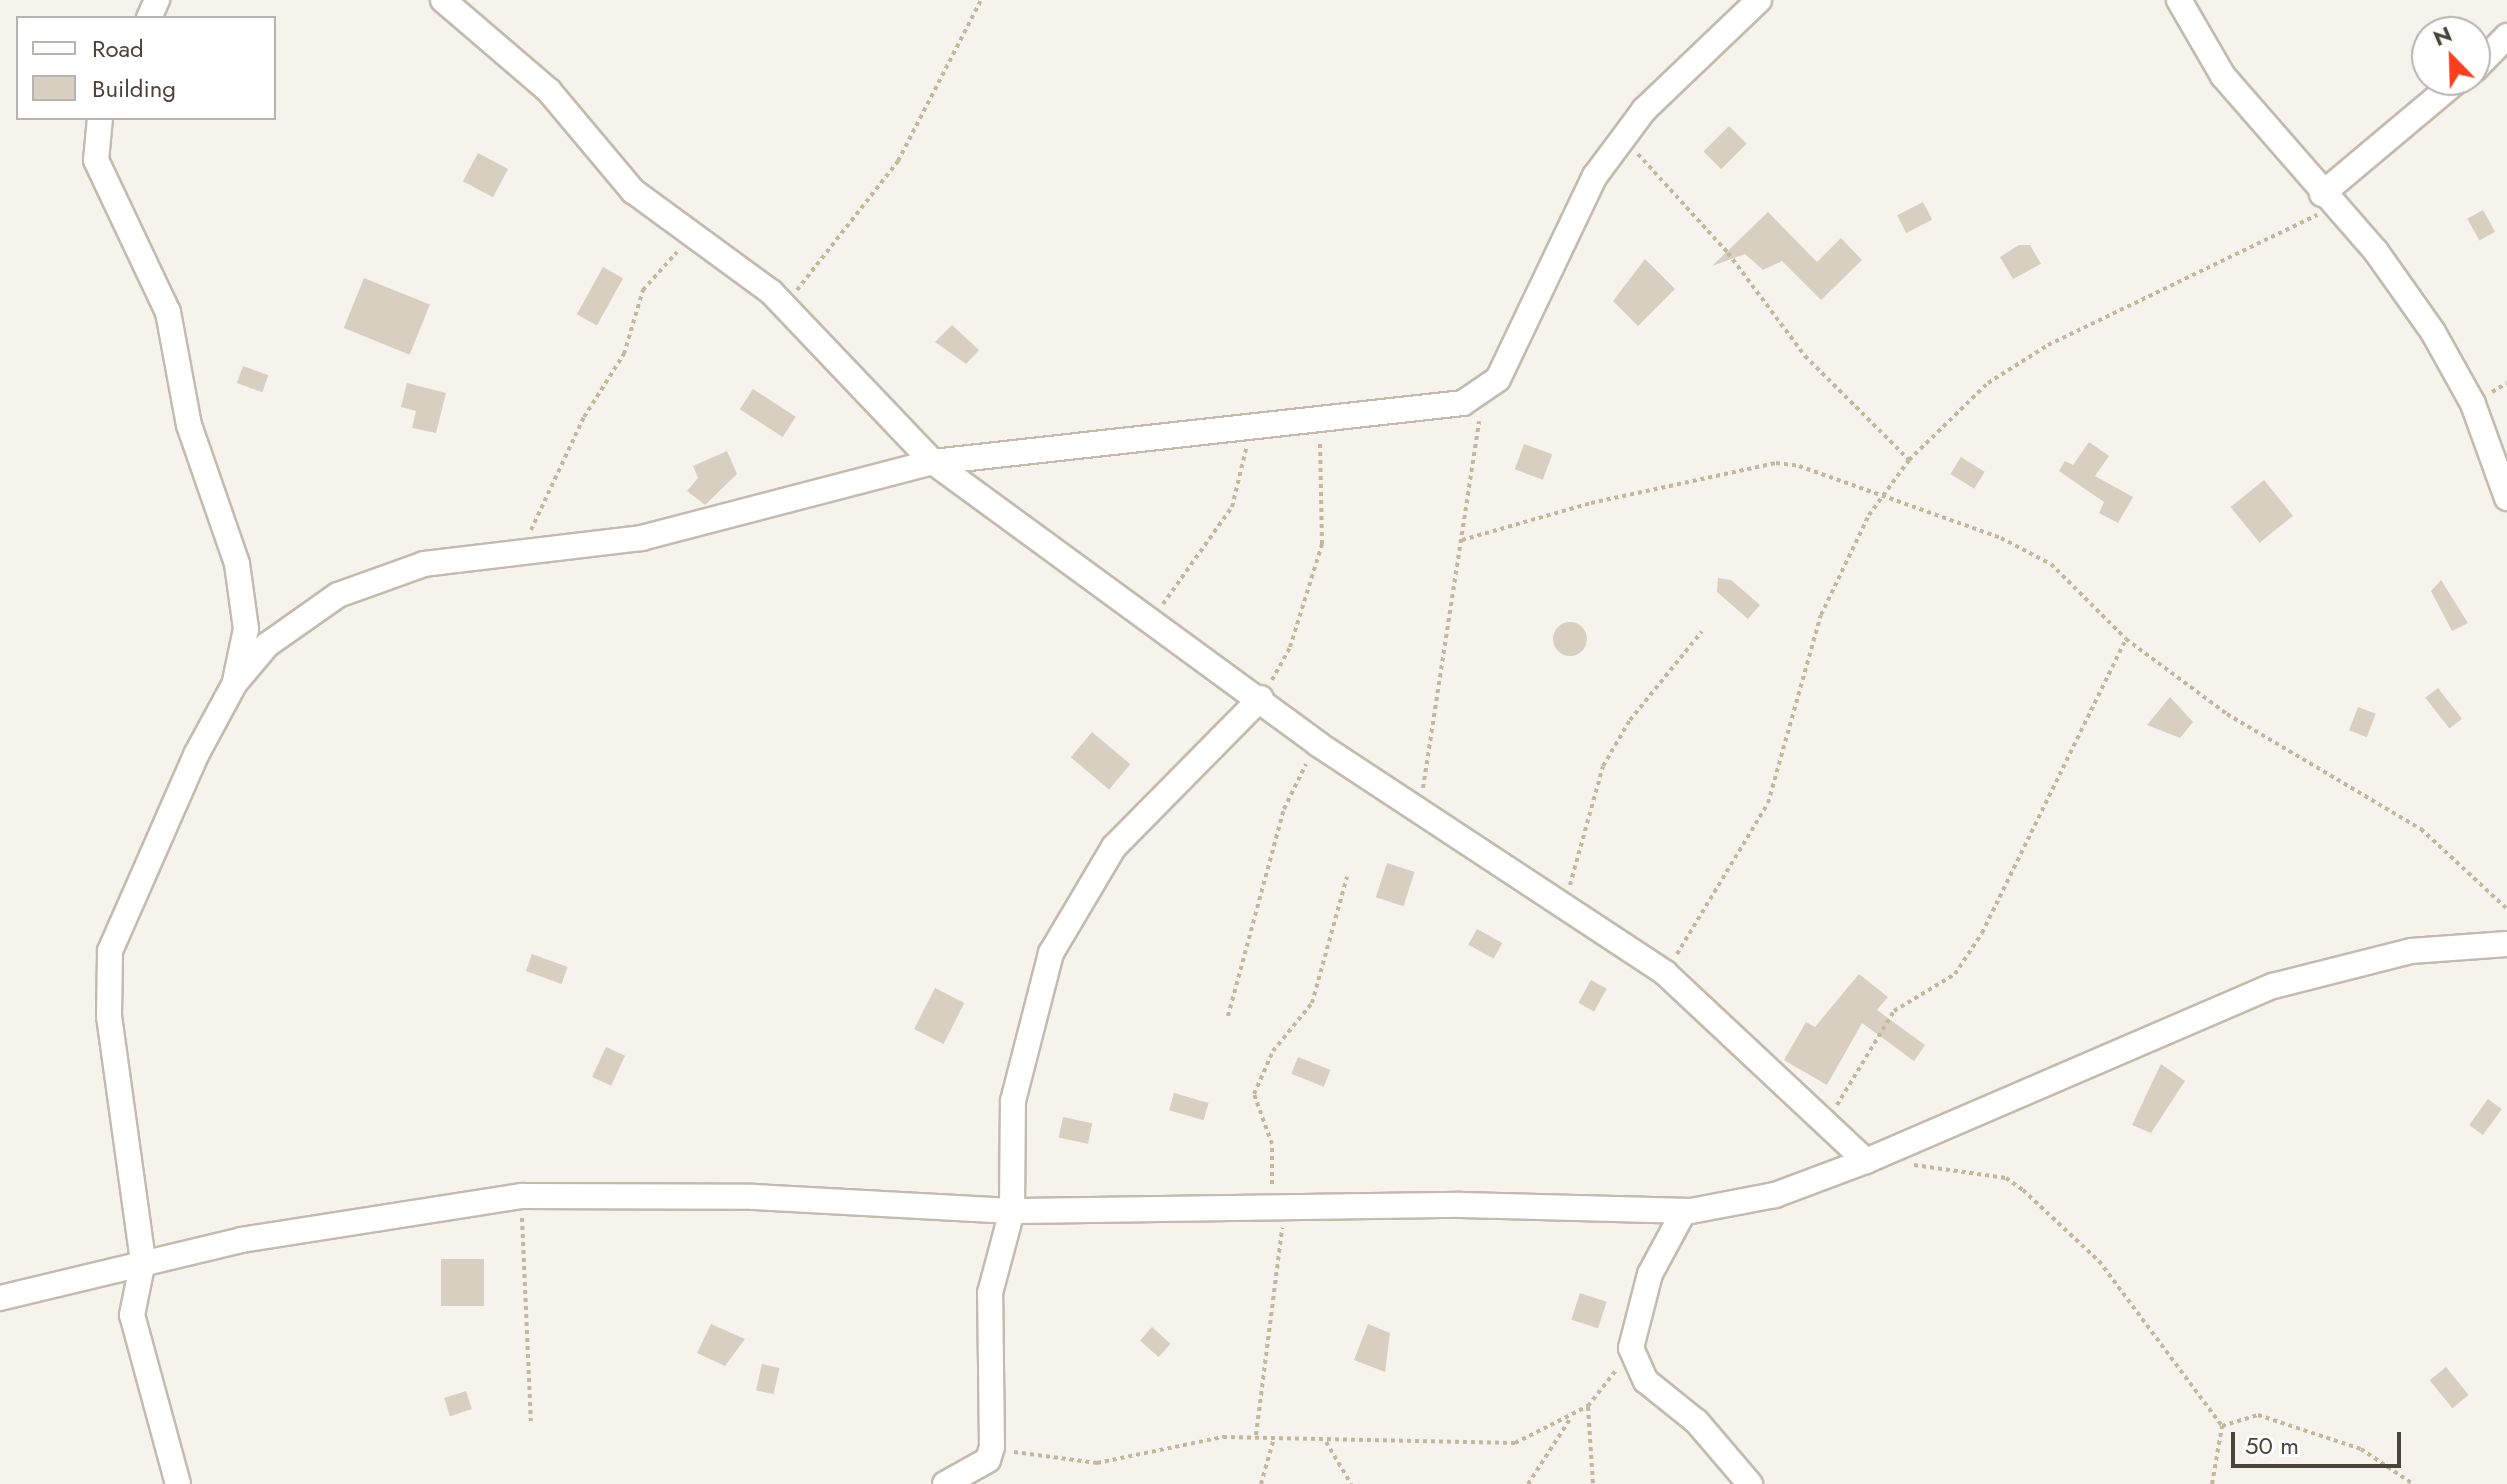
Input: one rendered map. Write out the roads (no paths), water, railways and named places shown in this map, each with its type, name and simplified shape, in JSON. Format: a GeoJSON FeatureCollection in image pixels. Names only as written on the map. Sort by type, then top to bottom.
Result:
{"type":"FeatureCollection","features":[{"type":"Feature","properties":{"kind":"street"},"geometry":{"type":"LineString","coordinates":[[443,0],[549,91],[633,191],[686,227],[784,308],[933,462],[1261,698],[1318,744],[1665,973],[1827,1125],[1874,1157]]}},
{"type":"Feature","properties":{"kind":"street"},"geometry":{"type":"LineString","coordinates":[[235,683],[277,637],[374,578],[424,564],[523,556],[641,538],[933,462],[1249,422],[1431,410],[1482,393],[1504,369],[1554,253],[1623,138],[1759,0]]}},
{"type":"Feature","properties":{"kind":"street"},"geometry":{"type":"LineString","coordinates":[[2179,0],[2223,76],[2328,200],[2375,250],[2447,353],[2507,498]]}},
{"type":"Feature","properties":{"kind":"street"},"geometry":{"type":"LineString","coordinates":[[2491,52],[2507,36]]}},
{"type":"Feature","properties":{"kind":"street"},"geometry":{"type":"LineString","coordinates":[[2328,200],[2441,96]]}},
{"type":"Feature","properties":{"kind":"street"},"geometry":{"type":"LineString","coordinates":[[100,120],[96,160],[168,312],[189,425],[237,564],[246,629],[235,683],[110,951],[109,1017],[143,1261],[132,1315],[178,1484]]}},
{"type":"Feature","properties":{"kind":"street"},"geometry":{"type":"LineString","coordinates":[[945,1484],[988,1460],[992,1447],[987,1319],[1012,1211],[1013,1101],[1036,1001],[1066,917],[1114,847],[1261,698]]}},
{"type":"Feature","properties":{"kind":"street"},"geometry":{"type":"LineString","coordinates":[[0,1298],[143,1261],[522,1196],[754,1197],[1012,1211],[1274,1211],[1461,1205],[1684,1211],[1775,1195],[1874,1157],[2273,986],[2411,951],[2507,944]]}},
{"type":"Feature","properties":{"kind":"street"},"geometry":{"type":"LineString","coordinates":[[1684,1211],[1650,1274],[1631,1348],[1646,1381],[1697,1422],[1750,1484]]}}]}
